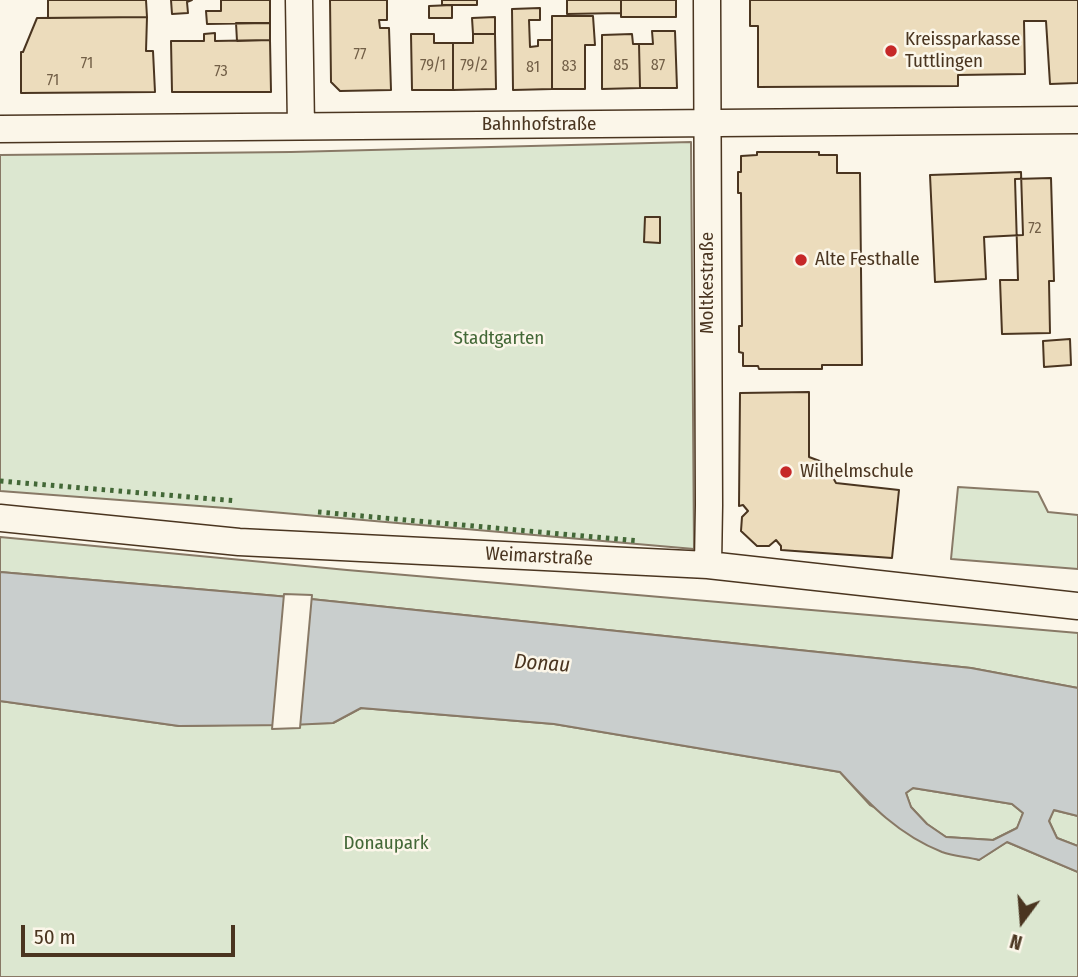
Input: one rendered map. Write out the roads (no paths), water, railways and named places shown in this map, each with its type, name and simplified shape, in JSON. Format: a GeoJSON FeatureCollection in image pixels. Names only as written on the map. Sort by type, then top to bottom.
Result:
{"type":"FeatureCollection","features":[{"type":"Feature","properties":{"kind":"street"},"geometry":{"type":"LineString","coordinates":[[299,0],[301,126]]}},
{"type":"Feature","properties":{"kind":"street","name":"Moltkestraße"},"geometry":{"type":"LineString","coordinates":[[707,0],[708,565]]}},
{"type":"Feature","properties":{"kind":"street","name":"Bahnhofstraße"},"geometry":{"type":"LineString","coordinates":[[0,129],[1078,120]]}},
{"type":"Feature","properties":{"kind":"street","name":"Weimarstraße"},"geometry":{"type":"LineString","coordinates":[[0,518],[239,542],[708,565],[1078,606]]}},
{"type":"Feature","properties":{"kind":"water","name":"Donau"},"geometry":{"type":"Polygon","coordinates":[[[0,572],[301,598],[971,668],[1078,688],[1078,816],[1054,810],[1049,821],[1057,838],[1078,846],[1078,872],[1007,842],[979,860],[942,852],[899,828],[840,772],[554,724],[361,708],[333,723],[179,726],[0,701],[0,572]],[[913,788],[906,793],[911,807],[927,824],[946,837],[993,840],[1017,828],[1023,813],[1012,804],[913,788]]]}},
{"type":"Feature","properties":{"kind":"place","name":"Kreissparkasse Tuttlingen"},"geometry":{"type":"Point","coordinates":[891,51]}},
{"type":"Feature","properties":{"kind":"place","name":"Alte Festhalle"},"geometry":{"type":"Point","coordinates":[801,260]}},
{"type":"Feature","properties":{"kind":"place","name":"Wilhelmschule"},"geometry":{"type":"Point","coordinates":[786,472]}},
{"type":"Feature","properties":{"kind":"park label","name":"Stadtgarten"},"geometry":{"type":"Point","coordinates":[499,339]}},
{"type":"Feature","properties":{"kind":"park label","name":"Donaupark"},"geometry":{"type":"Point","coordinates":[386,844]}}]}
